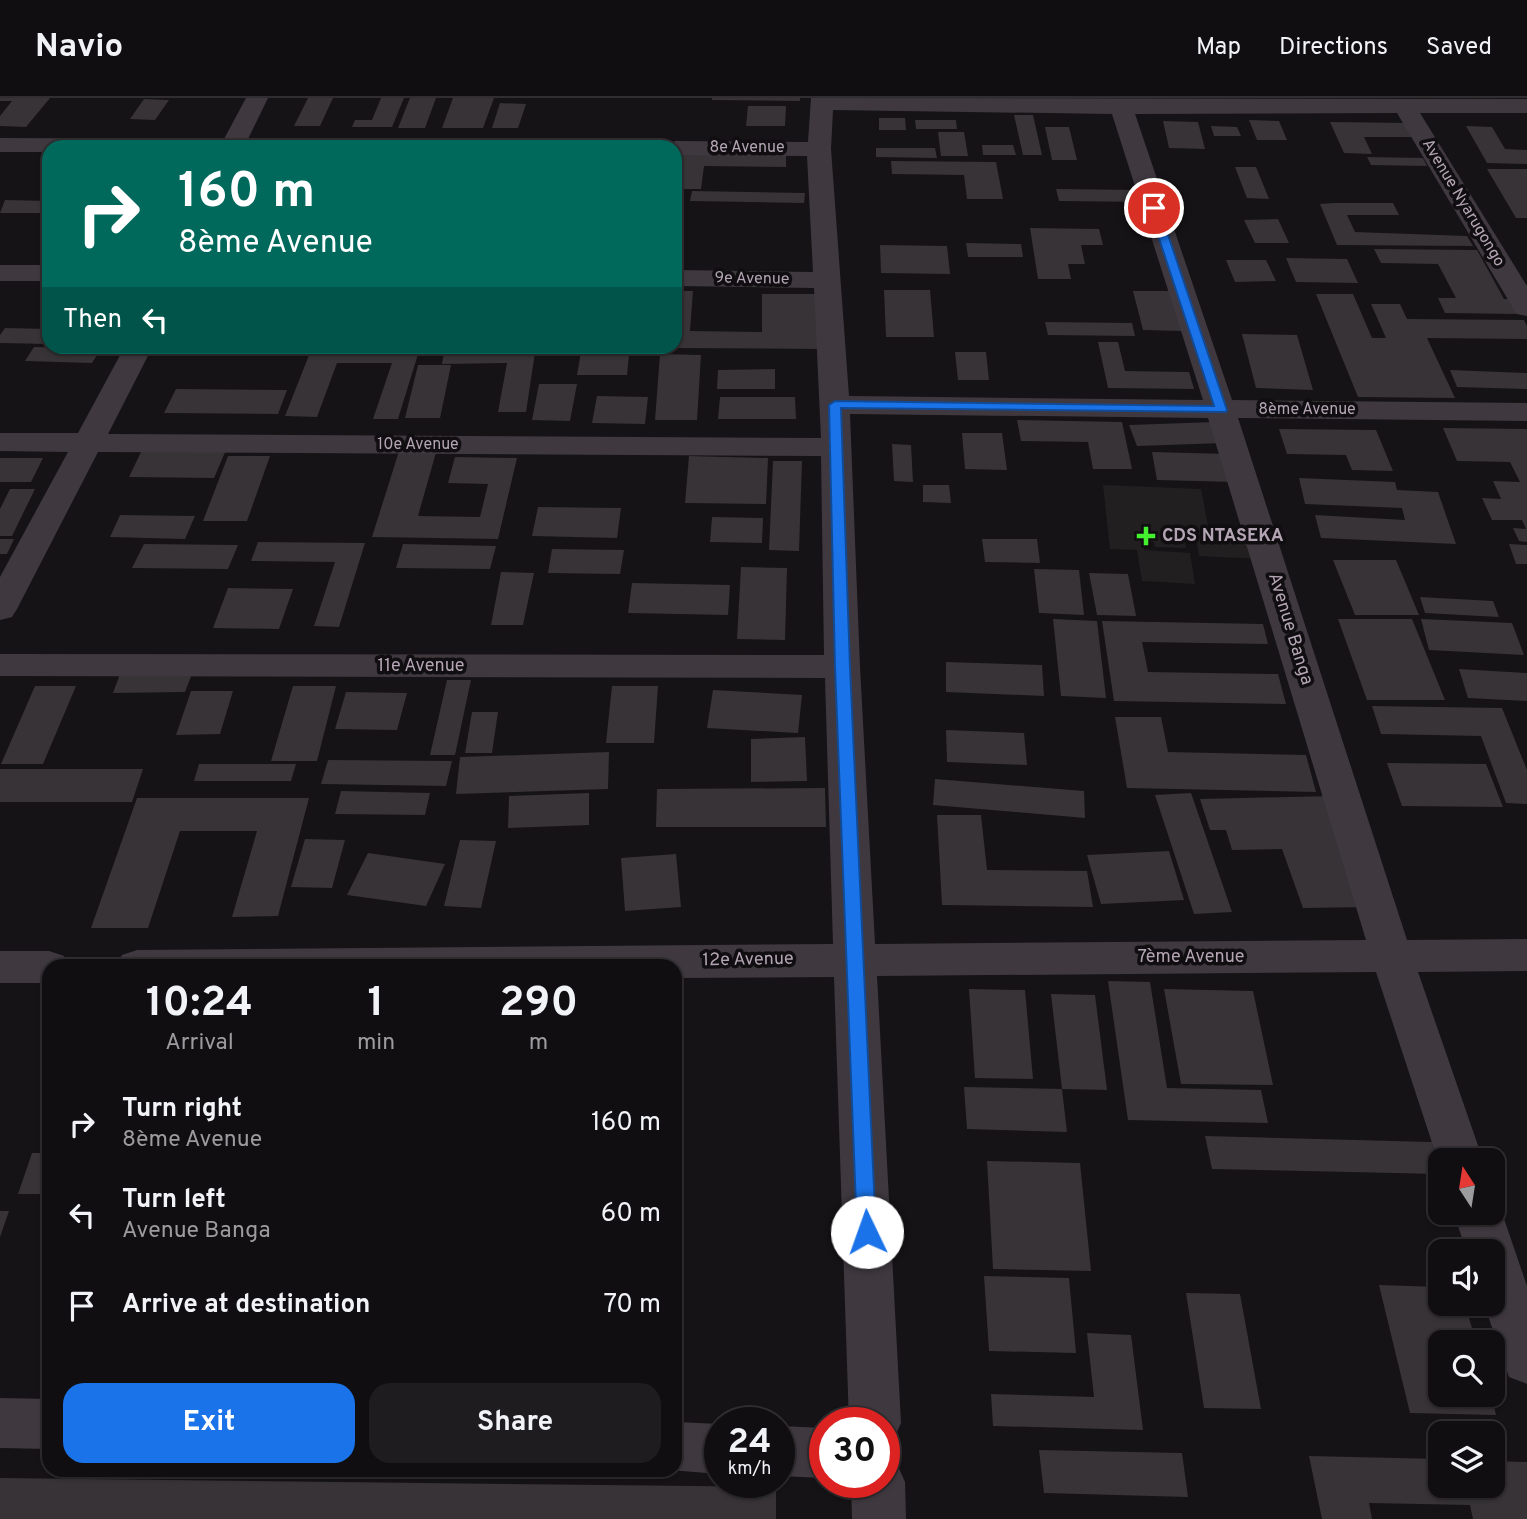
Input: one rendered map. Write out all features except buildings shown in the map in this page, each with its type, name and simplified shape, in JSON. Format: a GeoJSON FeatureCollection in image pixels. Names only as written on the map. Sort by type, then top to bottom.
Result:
{"type":"FeatureCollection","features":[{"type":"Feature","properties":{"kind":"street"},"geometry":{"type":"LineString","coordinates":[[236,140],[257,98]]}},
{"type":"Feature","properties":{"kind":"street"},"geometry":{"type":"LineString","coordinates":[[874,1407],[842,667],[835,405],[829,280],[818,149],[822,101],[1401,102],[1527,106]]}},
{"type":"Feature","properties":{"kind":"street","name":"Avenue Nyarugongo"},"geometry":{"type":"LineString","coordinates":[[1401,102],[1527,308]]}},
{"type":"Feature","properties":{"kind":"street","name":"Avenue Banga"},"geometry":{"type":"LineString","coordinates":[[1119,103],[1221,410],[1391,955],[1456,1148]]}},
{"type":"Feature","properties":{"kind":"street"},"geometry":{"type":"LineString","coordinates":[[0,145],[42,145]]}},
{"type":"Feature","properties":{"kind":"street","name":"8e Avenue"},"geometry":{"type":"LineString","coordinates":[[682,148],[818,149]]}},
{"type":"Feature","properties":{"kind":"street"},"geometry":{"type":"LineString","coordinates":[[0,273],[42,273]]}},
{"type":"Feature","properties":{"kind":"street","name":"9e Avenue"},"geometry":{"type":"LineString","coordinates":[[682,278],[829,280]]}},
{"type":"Feature","properties":{"kind":"street"},"geometry":{"type":"LineString","coordinates":[[0,609],[135,354]]}},
{"type":"Feature","properties":{"kind":"street","name":"8ème Avenue"},"geometry":{"type":"LineString","coordinates":[[835,405],[1527,412]]}},
{"type":"Feature","properties":{"kind":"street","name":"10e Avenue"},"geometry":{"type":"LineString","coordinates":[[0,442],[835,447]]}},
{"type":"Feature","properties":{"kind":"street","name":"11e Avenue"},"geometry":{"type":"LineString","coordinates":[[0,665],[842,667]]}},
{"type":"Feature","properties":{"kind":"street","name":"7ème Avenue"},"geometry":{"type":"LineString","coordinates":[[855,959],[1527,955]]}},
{"type":"Feature","properties":{"kind":"street","name":"12e Avenue"},"geometry":{"type":"LineString","coordinates":[[682,961],[855,959]]}},
{"type":"Feature","properties":{"kind":"street"},"geometry":{"type":"LineString","coordinates":[[0,967],[42,967]]}},
{"type":"Feature","properties":{"kind":"street"},"geometry":{"type":"LineString","coordinates":[[1505,1294],[1527,1360]]}},
{"type":"Feature","properties":{"kind":"street"},"geometry":{"type":"LineString","coordinates":[[0,1423],[42,1424]]}},
{"type":"Feature","properties":{"kind":"street"},"geometry":{"type":"LineString","coordinates":[[682,1447],[704,1448]]}},
{"type":"Feature","properties":{"kind":"street"},"geometry":{"type":"LineString","coordinates":[[878,1498],[879,1519]]}},
{"type":"Feature","properties":{"kind":"shaded area","name":"CDS NTASEKA"},"geometry":{"type":"Polygon","coordinates":[[[1103,485],[1201,489],[1208,526],[1254,528],[1260,559],[1199,556],[1195,531],[1183,531],[1186,548],[1155,547],[1154,542],[1143,541],[1144,550],[1190,553],[1195,584],[1142,581],[1137,550],[1110,549],[1103,485]]]}},
{"type":"Feature","properties":{"kind":"place","name":"CDS NTASEKA"},"geometry":{"type":"Point","coordinates":[1146,536]}},
{"type":"Feature","properties":{"kind":"route"},"geometry":{"type":"LineString","coordinates":[[867,1232],[842,667],[835,405],[1221,410],[1154,208]]}}]}
